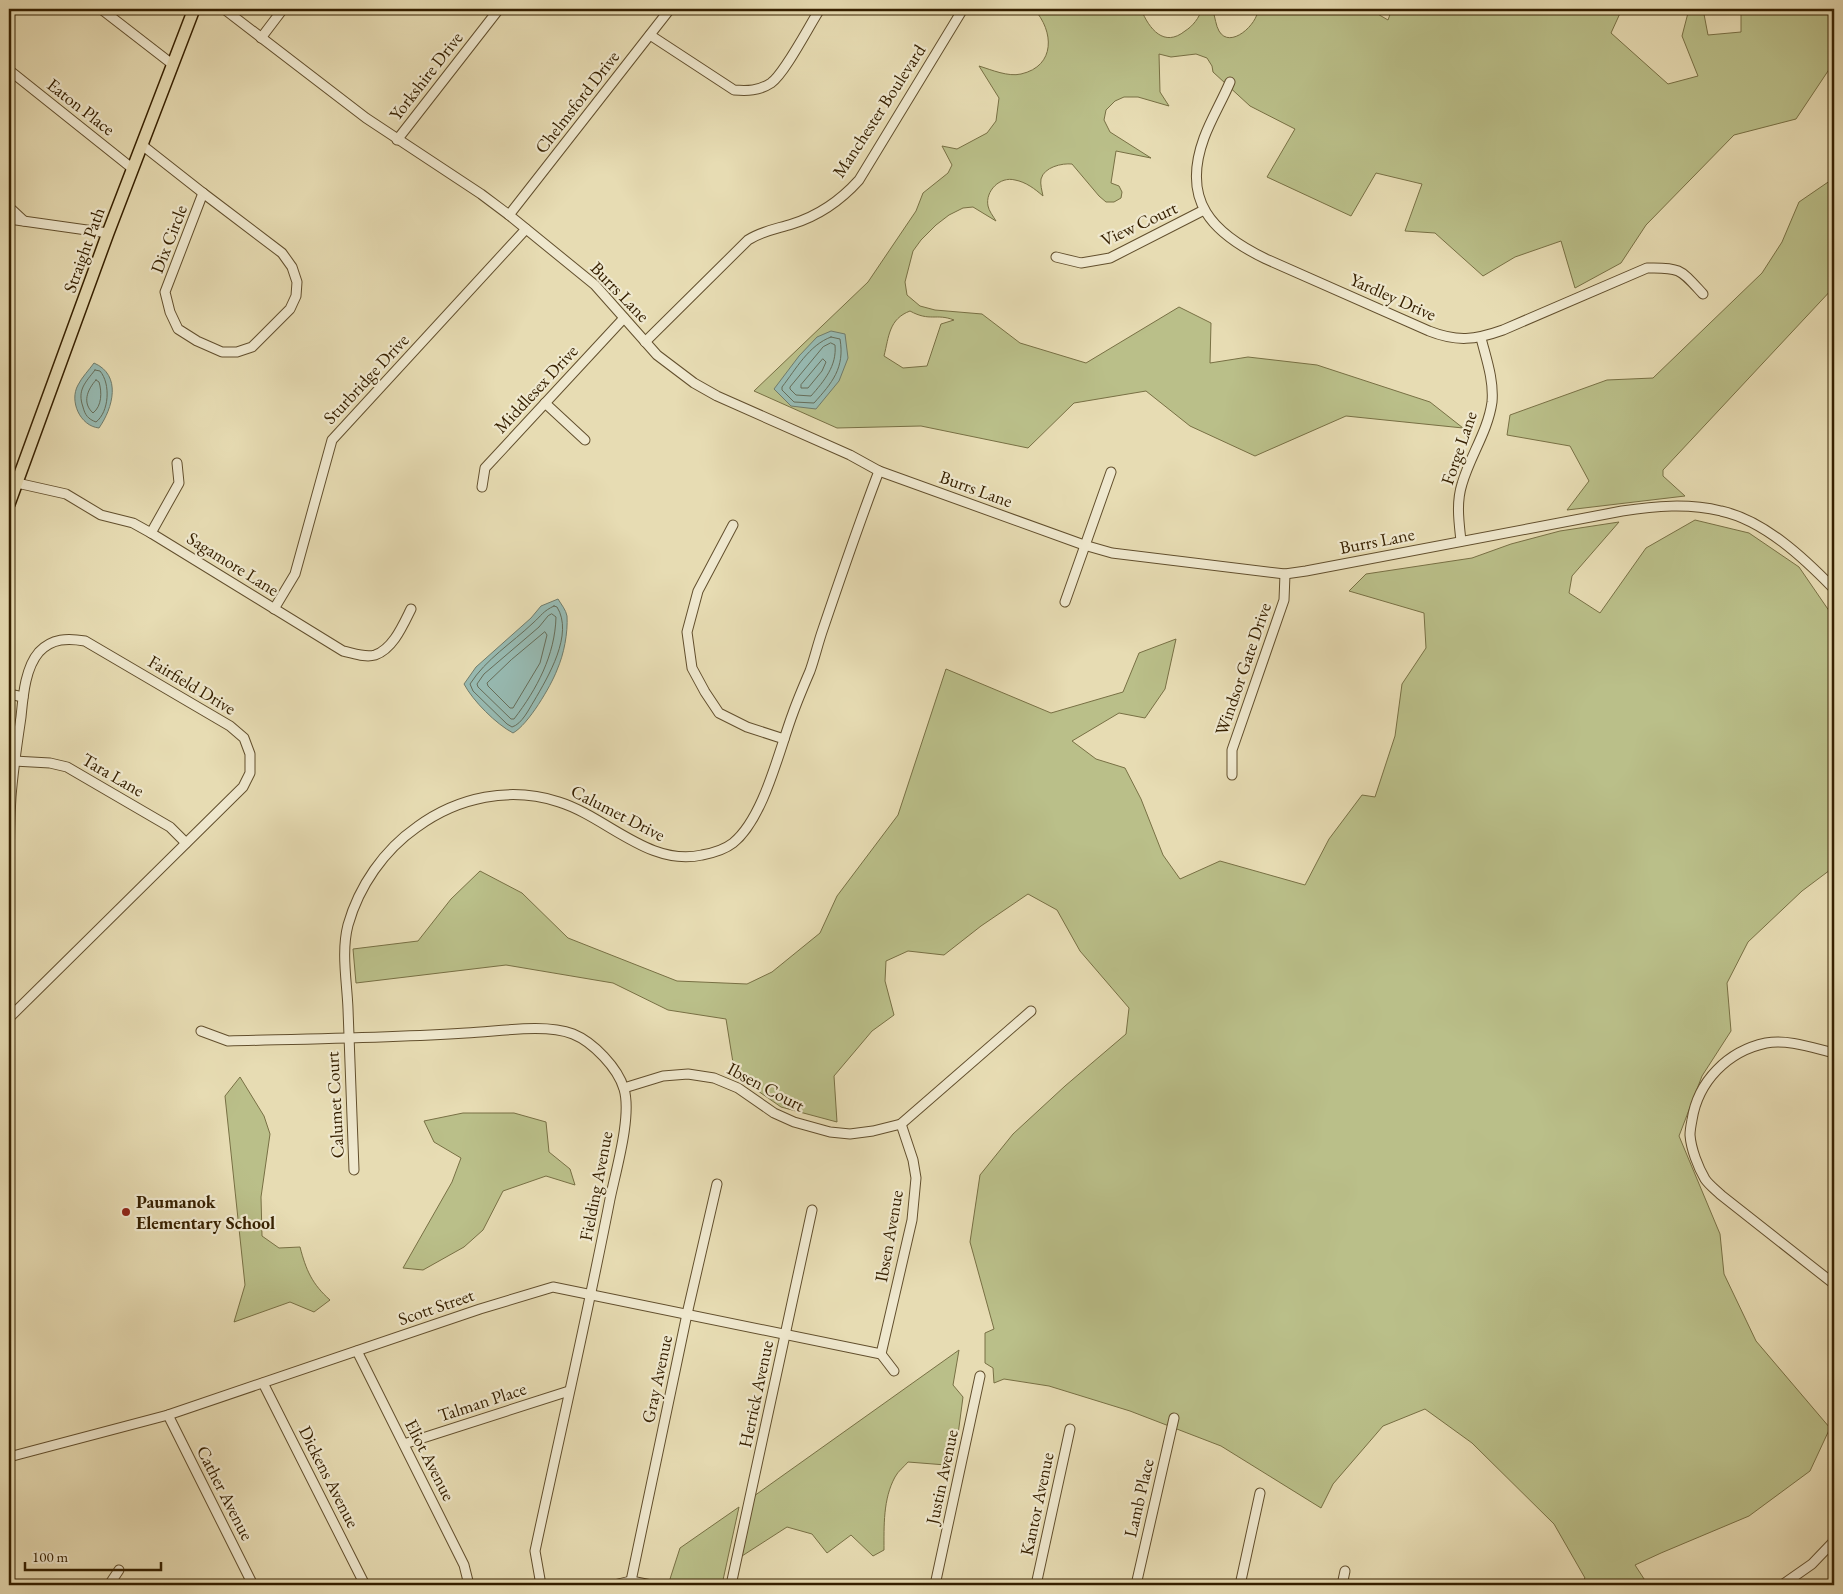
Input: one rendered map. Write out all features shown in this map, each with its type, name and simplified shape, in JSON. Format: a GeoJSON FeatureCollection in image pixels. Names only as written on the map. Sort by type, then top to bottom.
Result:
{"type":"FeatureCollection","features":[{"type":"Feature","properties":{"kind":"main road","name":"Straight Path"},"geometry":{"type":"LineString","coordinates":[[9,504],[108,233],[194,9]]}},
{"type":"Feature","properties":{"kind":"street"},"geometry":{"type":"LineString","coordinates":[[101,9],[172,64]]}},
{"type":"Feature","properties":{"kind":"street","name":"Burrs Lane"},"geometry":{"type":"LineString","coordinates":[[224,9],[397,140],[481,194],[509,215],[596,285],[657,355],[694,383],[717,396],[850,455],[879,471],[1084,545],[1112,553],[1284,574],[1658,506],[1692,507],[1722,511],[1753,523],[1780,539],[1813,567],[1834,589]]}},
{"type":"Feature","properties":{"kind":"street"},"geometry":{"type":"LineString","coordinates":[[261,38],[283,9]]}},
{"type":"Feature","properties":{"kind":"street","name":"Yorkshire Drive"},"geometry":{"type":"LineString","coordinates":[[397,140],[499,9]]}},
{"type":"Feature","properties":{"kind":"street","name":"Chelmsford Drive"},"geometry":{"type":"LineString","coordinates":[[509,215],[670,9]]}},
{"type":"Feature","properties":{"kind":"street"},"geometry":{"type":"LineString","coordinates":[[650,36],[734,90],[748,91],[772,82],[782,71],[820,9]]}},
{"type":"Feature","properties":{"kind":"street","name":"Manchester Boulevard"},"geometry":{"type":"LineString","coordinates":[[646,342],[748,240],[759,233],[807,219],[822,211],[848,192],[859,180],[963,9]]}},
{"type":"Feature","properties":{"kind":"street","name":"Eaton Place"},"geometry":{"type":"LineString","coordinates":[[9,70],[133,169]]}},
{"type":"Feature","properties":{"kind":"street","name":"Yardley Drive"},"geometry":{"type":"LineString","coordinates":[[1230,82],[1204,138],[1198,160],[1197,181],[1199,197],[1204,210],[1221,231],[1240,246],[1266,259],[1444,337],[1461,339],[1481,338],[1647,268],[1666,268],[1683,272],[1704,294]]}},
{"type":"Feature","properties":{"kind":"street","name":"Dix Circle"},"geometry":{"type":"LineString","coordinates":[[142,145],[282,253],[292,267],[298,282],[296,296],[290,309],[252,347],[238,352],[222,352],[178,329],[170,312],[165,292],[204,193]]}},
{"type":"Feature","properties":{"kind":"street"},"geometry":{"type":"LineString","coordinates":[[9,208],[24,221]]}},
{"type":"Feature","properties":{"kind":"street","name":"View Court"},"geometry":{"type":"LineString","coordinates":[[1056,257],[1081,263],[1110,258],[1204,210]]}},
{"type":"Feature","properties":{"kind":"street"},"geometry":{"type":"LineString","coordinates":[[9,219],[108,233]]}},
{"type":"Feature","properties":{"kind":"street","name":"Sturbridge Drive"},"geometry":{"type":"LineString","coordinates":[[274,609],[295,574],[332,440],[526,229]]}},
{"type":"Feature","properties":{"kind":"street","name":"Middlesex Drive"},"geometry":{"type":"LineString","coordinates":[[482,487],[485,468],[624,318]]}},
{"type":"Feature","properties":{"kind":"street","name":"Forge Lane"},"geometry":{"type":"LineString","coordinates":[[1461,541],[1458,505],[1462,484],[1487,425],[1492,401],[1491,381],[1481,338]]}},
{"type":"Feature","properties":{"kind":"street"},"geometry":{"type":"LineString","coordinates":[[545,403],[585,440]]}},
{"type":"Feature","properties":{"kind":"street"},"geometry":{"type":"LineString","coordinates":[[151,533],[179,484],[177,463]]}},
{"type":"Feature","properties":{"kind":"street","name":"Calumet Drive"},"geometry":{"type":"LineString","coordinates":[[348,1038],[344,963],[348,926],[364,886],[380,861],[405,835],[434,814],[450,806],[502,794],[538,796],[582,810],[648,848],[667,856],[692,857],[716,852],[732,844],[745,830],[760,807],[810,670],[861,517],[879,471]]}},
{"type":"Feature","properties":{"kind":"street"},"geometry":{"type":"LineString","coordinates":[[1065,602],[1111,472]]}},
{"type":"Feature","properties":{"kind":"street","name":"Sagamore Lane"},"geometry":{"type":"LineString","coordinates":[[17,483],[66,494],[101,515],[133,523],[274,609],[344,650],[357,655],[374,655],[388,645],[401,630],[411,609]]}},
{"type":"Feature","properties":{"kind":"street"},"geometry":{"type":"LineString","coordinates":[[732,525],[698,591],[687,632],[692,668],[719,713],[747,727],[784,739]]}},
{"type":"Feature","properties":{"kind":"street","name":"Windsor Gate Drive"},"geometry":{"type":"LineString","coordinates":[[1232,775],[1232,750],[1284,600],[1284,574]]}},
{"type":"Feature","properties":{"kind":"street","name":"Fairfield Drive"},"geometry":{"type":"LineString","coordinates":[[9,934],[11,798],[14,761],[31,664],[39,652],[53,642],[68,638],[85,641],[230,726],[244,738],[250,754],[250,773],[243,787],[9,1017]]}},
{"type":"Feature","properties":{"kind":"street"},"geometry":{"type":"LineString","coordinates":[[9,694],[24,697]]}},
{"type":"Feature","properties":{"kind":"street","name":"Tara Lane"},"geometry":{"type":"LineString","coordinates":[[14,761],[50,763],[67,767],[170,826],[186,843]]}},
{"type":"Feature","properties":{"kind":"street","name":"Fairfield Drive"},"geometry":{"type":"LineString","coordinates":[[9,991],[9,1017]]}},
{"type":"Feature","properties":{"kind":"street","name":"Ibsen Court"},"geometry":{"type":"LineString","coordinates":[[624,1088],[662,1076],[688,1074],[714,1078],[738,1088],[774,1113],[794,1122],[830,1132],[850,1134],[873,1131],[901,1124],[1031,1011]]}},
{"type":"Feature","properties":{"kind":"street","name":"Fielding Avenue"},"geometry":{"type":"LineString","coordinates":[[201,1031],[228,1041],[348,1038],[510,1030],[556,1030],[573,1034],[587,1042],[602,1054],[614,1070],[624,1088],[626,1109],[624,1130],[535,1551],[541,1585]]}},
{"type":"Feature","properties":{"kind":"street","name":"Calumet Court"},"geometry":{"type":"LineString","coordinates":[[348,1038],[354,1170]]}},
{"type":"Feature","properties":{"kind":"street"},"geometry":{"type":"LineString","coordinates":[[1834,1052],[1794,1044],[1768,1043],[1742,1050],[1720,1066],[1702,1087],[1693,1112],[1690,1135],[1696,1158],[1706,1179],[1721,1195],[1834,1284]]}},
{"type":"Feature","properties":{"kind":"street","name":"Ibsen Avenue"},"geometry":{"type":"LineString","coordinates":[[881,1354],[912,1220],[916,1178],[914,1160],[901,1124]]}},
{"type":"Feature","properties":{"kind":"street","name":"Gray Avenue"},"geometry":{"type":"LineString","coordinates":[[631,1581],[717,1184]]}},
{"type":"Feature","properties":{"kind":"street","name":"Herrick Avenue"},"geometry":{"type":"LineString","coordinates":[[731,1585],[812,1210]]}},
{"type":"Feature","properties":{"kind":"street","name":"Scott Street"},"geometry":{"type":"LineString","coordinates":[[9,1456],[168,1415],[553,1287],[590,1293],[881,1354]]}},
{"type":"Feature","properties":{"kind":"street","name":"Eliot Avenue"},"geometry":{"type":"LineString","coordinates":[[357,1351],[464,1565],[469,1585]]}},
{"type":"Feature","properties":{"kind":"street"},"geometry":{"type":"LineString","coordinates":[[881,1354],[894,1371]]}},
{"type":"Feature","properties":{"kind":"street","name":"Justin Avenue"},"geometry":{"type":"LineString","coordinates":[[935,1585],[980,1376]]}},
{"type":"Feature","properties":{"kind":"street","name":"Dickens Avenue"},"geometry":{"type":"LineString","coordinates":[[263,1382],[365,1585]]}},
{"type":"Feature","properties":{"kind":"street","name":"Talman Place"},"geometry":{"type":"LineString","coordinates":[[404,1444],[569,1391]]}},
{"type":"Feature","properties":{"kind":"street","name":"Cather Avenue"},"geometry":{"type":"LineString","coordinates":[[168,1415],[253,1585]]}},
{"type":"Feature","properties":{"kind":"street","name":"Lamb Place"},"geometry":{"type":"LineString","coordinates":[[1136,1585],[1174,1418]]}},
{"type":"Feature","properties":{"kind":"street","name":"Kantor Avenue"},"geometry":{"type":"LineString","coordinates":[[1036,1585],[1070,1429]]}},
{"type":"Feature","properties":{"kind":"street"},"geometry":{"type":"LineString","coordinates":[[1240,1585],[1260,1493]]}},
{"type":"Feature","properties":{"kind":"street"},"geometry":{"type":"LineString","coordinates":[[1782,1585],[1812,1564],[1834,1541]]}},
{"type":"Feature","properties":{"kind":"street"},"geometry":{"type":"LineString","coordinates":[[109,1585],[119,1570]]}},
{"type":"Feature","properties":{"kind":"street"},"geometry":{"type":"LineString","coordinates":[[1342,1585],[1345,1571]]}},
{"type":"Feature","properties":{"kind":"street"},"geometry":{"type":"LineString","coordinates":[[614,1585],[631,1581],[651,1585]]}},
{"type":"Feature","properties":{"kind":"green space"},"geometry":{"type":"Polygon","coordinates":[[[1034,9],[1045,9],[1063,13],[1062,9],[1141,9],[1148,23],[1158,34],[1170,38],[1191,27],[1202,9],[1215,9],[1213,11],[1219,31],[1224,36],[1230,38],[1243,33],[1249,28],[1257,15],[1258,9],[1369,9],[1388,20],[1392,9],[1622,9],[1611,33],[1668,84],[1698,76],[1682,36],[1689,9],[1703,9],[1708,35],[1741,32],[1741,9],[1834,9],[1834,62],[1796,119],[1734,135],[1646,225],[1621,263],[1575,288],[1561,241],[1515,257],[1483,276],[1435,233],[1405,231],[1422,184],[1376,173],[1351,216],[1267,177],[1295,129],[1250,106],[1213,72],[1207,58],[1196,54],[1171,57],[1159,54],[1160,92],[1169,106],[1138,97],[1124,97],[1115,101],[1106,110],[1104,120],[1110,132],[1151,158],[1116,151],[1111,183],[1119,186],[1122,192],[1121,198],[1114,202],[1106,202],[1072,164],[1059,165],[1049,169],[1043,175],[1041,183],[1043,196],[1023,182],[1009,179],[1004,180],[991,190],[988,200],[989,210],[996,221],[973,207],[963,208],[949,215],[936,225],[913,251],[905,282],[907,295],[920,306],[935,310],[982,314],[1020,343],[1086,363],[1179,307],[1211,323],[1210,363],[1248,357],[1317,365],[1430,402],[1463,428],[1346,416],[1255,456],[1190,426],[1146,391],[1074,403],[1028,448],[921,426],[837,428],[754,391],[868,282],[916,211],[923,193],[948,173],[952,165],[942,146],[957,149],[987,133],[996,121],[999,98],[979,66],[1000,73],[1016,75],[1032,70],[1041,64],[1046,56],[1048,37],[1041,18],[1034,9]],[[910,311],[903,314],[894,323],[889,335],[884,356],[903,368],[927,366],[941,324],[954,320],[917,314],[910,311]]]}},
{"type":"Feature","properties":{"kind":"green space"},"geometry":{"type":"Polygon","coordinates":[[[1834,178],[1834,287],[1663,470],[1663,476],[1685,496],[1567,510],[1589,481],[1570,446],[1507,435],[1510,415],[1607,380],[1653,378],[1762,273],[1782,242],[1799,202],[1834,178]]]}},
{"type":"Feature","properties":{"kind":"green space"},"geometry":{"type":"Polygon","coordinates":[[[1695,520],[1749,533],[1799,567],[1834,618],[1834,867],[1802,891],[1748,942],[1727,983],[1731,1031],[1702,1076],[1679,1136],[1720,1234],[1724,1274],[1756,1341],[1830,1428],[1810,1471],[1749,1516],[1635,1565],[1648,1585],[1579,1585],[1585,1578],[1554,1524],[1472,1443],[1425,1409],[1383,1426],[1333,1484],[1321,1508],[1221,1446],[1130,1411],[1049,1386],[1004,1379],[994,1383],[993,1368],[985,1363],[985,1333],[994,1329],[970,1242],[980,1175],[1013,1134],[1126,1034],[1129,1008],[1080,951],[1057,910],[1028,894],[981,926],[944,955],[908,951],[886,961],[885,981],[894,1015],[872,1031],[834,1076],[837,1122],[781,1107],[735,1075],[726,1019],[668,1010],[613,983],[506,965],[356,983],[353,949],[418,941],[451,899],[480,871],[522,893],[568,938],[677,981],[747,984],[772,972],[820,933],[837,896],[898,815],[946,669],[1051,713],[1123,692],[1139,653],[1176,639],[1165,689],[1145,718],[1119,713],[1072,741],[1096,759],[1125,768],[1141,799],[1163,855],[1180,879],[1220,861],[1305,885],[1329,839],[1362,795],[1375,797],[1395,736],[1402,684],[1426,648],[1424,613],[1349,591],[1366,574],[1472,558],[1511,544],[1560,531],[1619,522],[1572,576],[1569,593],[1600,613],[1646,548],[1695,520]]]}},
{"type":"Feature","properties":{"kind":"green space"},"geometry":{"type":"Polygon","coordinates":[[[240,1077],[264,1116],[270,1134],[261,1197],[262,1236],[279,1248],[300,1247],[310,1276],[330,1300],[314,1312],[290,1302],[234,1322],[245,1285],[225,1096],[240,1077]]]}},
{"type":"Feature","properties":{"kind":"green space"},"geometry":{"type":"Polygon","coordinates":[[[463,1113],[514,1113],[546,1122],[549,1152],[570,1169],[575,1185],[546,1176],[503,1191],[483,1230],[464,1247],[423,1270],[403,1268],[452,1182],[461,1158],[434,1142],[424,1121],[463,1113]]]}},
{"type":"Feature","properties":{"kind":"green space"},"geometry":{"type":"Polygon","coordinates":[[[959,1350],[953,1385],[963,1397],[957,1442],[946,1465],[908,1462],[896,1475],[886,1503],[884,1550],[873,1556],[851,1535],[827,1553],[812,1534],[787,1527],[742,1556],[754,1496],[959,1350]]]}},
{"type":"Feature","properties":{"kind":"green space"},"geometry":{"type":"Polygon","coordinates":[[[739,1507],[723,1580],[719,1585],[684,1585],[669,1582],[680,1548],[739,1507]]]}},
{"type":"Feature","properties":{"kind":"water"},"geometry":{"type":"Polygon","coordinates":[[[831,331],[845,334],[848,358],[839,381],[816,409],[791,406],[774,389],[799,356],[817,337],[831,331]]]}},
{"type":"Feature","properties":{"kind":"water"},"geometry":{"type":"Polygon","coordinates":[[[94,363],[103,368],[109,375],[112,384],[111,402],[99,428],[86,423],[82,418],[78,412],[75,398],[78,385],[94,363]]]}},
{"type":"Feature","properties":{"kind":"water"},"geometry":{"type":"Polygon","coordinates":[[[558,599],[565,609],[567,616],[564,650],[550,685],[525,722],[513,733],[499,724],[473,698],[464,684],[476,667],[531,618],[541,606],[558,599]]]}},
{"type":"Feature","properties":{"kind":"place","name":"Paumanok Elementary School"},"geometry":{"type":"Point","coordinates":[126,1212]}}]}
